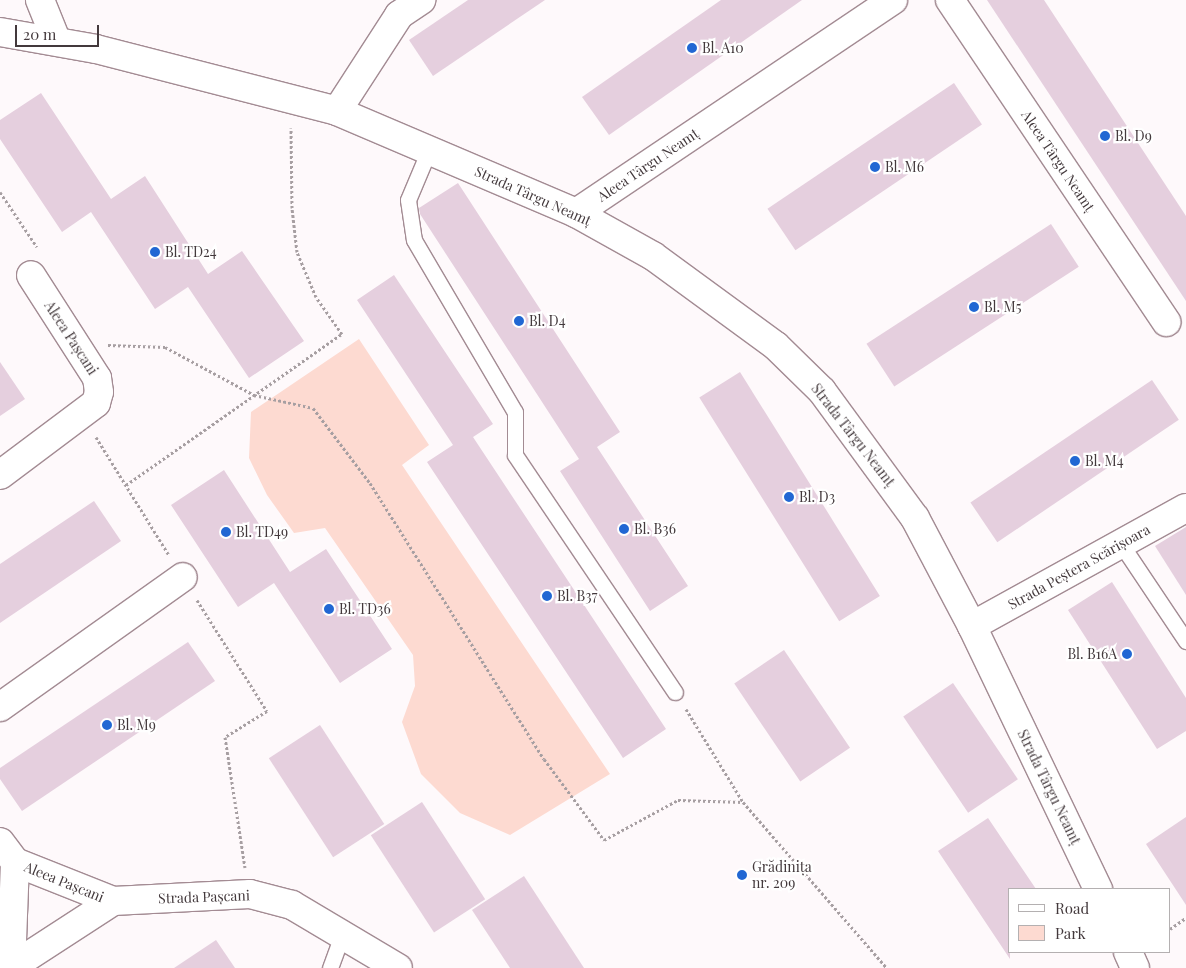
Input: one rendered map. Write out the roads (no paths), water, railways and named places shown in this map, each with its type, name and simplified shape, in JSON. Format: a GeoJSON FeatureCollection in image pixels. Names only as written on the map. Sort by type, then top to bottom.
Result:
{"type":"FeatureCollection","features":[{"type":"Feature","properties":{"kind":"street"},"geometry":{"type":"LineString","coordinates":[[40,0],[57,42]]}},
{"type":"Feature","properties":{"kind":"street"},"geometry":{"type":"LineString","coordinates":[[337,111],[399,15],[420,0]]}},
{"type":"Feature","properties":{"kind":"street","name":"Aleea Târgu Neamț"},"geometry":{"type":"LineString","coordinates":[[576,213],[894,0]]}},
{"type":"Feature","properties":{"kind":"street","name":"Aleea Târgu Neamț"},"geometry":{"type":"LineString","coordinates":[[950,0],[1166,322]]}},
{"type":"Feature","properties":{"kind":"street","name":"Strada Târgu Neamț"},"geometry":{"type":"LineString","coordinates":[[0,32],[57,42],[292,97],[337,111],[576,213],[653,256],[720,302],[776,346],[822,392],[915,518],[972,626],[1098,888]]}},
{"type":"Feature","properties":{"kind":"street","name":"Aleea Pașcani"},"geometry":{"type":"LineString","coordinates":[[0,475],[96,403],[99,392],[97,378],[37,266]]}},
{"type":"Feature","properties":{"kind":"street","name":"Strada Peștera Scărișoara"},"geometry":{"type":"LineString","coordinates":[[972,626],[1186,508]]}},
{"type":"Feature","properties":{"kind":"street"},"geometry":{"type":"LineString","coordinates":[[0,708],[183,578]]}},
{"type":"Feature","properties":{"kind":"street","name":"Aleea Pașcani"},"geometry":{"type":"LineString","coordinates":[[10,968],[7,852],[113,902]]}},
{"type":"Feature","properties":{"kind":"street","name":"Strada Pașcani"},"geometry":{"type":"LineString","coordinates":[[10,968],[113,902],[250,894],[292,904],[398,968]]}},
{"type":"Feature","properties":{"kind":"street"},"geometry":{"type":"LineString","coordinates":[[1128,953],[1135,968]]}},
{"type":"Feature","properties":{"kind":"lane"},"geometry":{"type":"LineString","coordinates":[[429,150],[408,200],[414,240],[515,412],[515,454],[675,692]]}},
{"type":"Feature","properties":{"kind":"lane"},"geometry":{"type":"LineString","coordinates":[[1121,544],[1186,642]]}},
{"type":"Feature","properties":{"kind":"lane"},"geometry":{"type":"LineString","coordinates":[[330,968],[342,935]]}},
{"type":"Feature","properties":{"kind":"place","name":"Bl. A10"},"geometry":{"type":"Point","coordinates":[692,48]}},
{"type":"Feature","properties":{"kind":"place","name":"Bl. D9"},"geometry":{"type":"Point","coordinates":[1105,136]}},
{"type":"Feature","properties":{"kind":"place","name":"Bl. M6"},"geometry":{"type":"Point","coordinates":[875,167]}},
{"type":"Feature","properties":{"kind":"place","name":"Bl. TD24"},"geometry":{"type":"Point","coordinates":[155,252]}},
{"type":"Feature","properties":{"kind":"place","name":"Bl. M5"},"geometry":{"type":"Point","coordinates":[974,307]}},
{"type":"Feature","properties":{"kind":"place","name":"Bl. D4"},"geometry":{"type":"Point","coordinates":[519,321]}},
{"type":"Feature","properties":{"kind":"place","name":"Bl. M4"},"geometry":{"type":"Point","coordinates":[1075,461]}},
{"type":"Feature","properties":{"kind":"place","name":"Bl. D3"},"geometry":{"type":"Point","coordinates":[789,497]}},
{"type":"Feature","properties":{"kind":"place","name":"Bl. B36"},"geometry":{"type":"Point","coordinates":[624,529]}},
{"type":"Feature","properties":{"kind":"place","name":"Bl. TD49"},"geometry":{"type":"Point","coordinates":[226,532]}},
{"type":"Feature","properties":{"kind":"place","name":"Bl. B37"},"geometry":{"type":"Point","coordinates":[547,596]}},
{"type":"Feature","properties":{"kind":"place","name":"Bl. TD36"},"geometry":{"type":"Point","coordinates":[329,609]}},
{"type":"Feature","properties":{"kind":"place","name":"Bl. B16A"},"geometry":{"type":"Point","coordinates":[1127,654]}},
{"type":"Feature","properties":{"kind":"place","name":"Bl. M9"},"geometry":{"type":"Point","coordinates":[107,725]}},
{"type":"Feature","properties":{"kind":"place","name":"Grădinița nr. 209"},"geometry":{"type":"Point","coordinates":[742,875]}}]}
